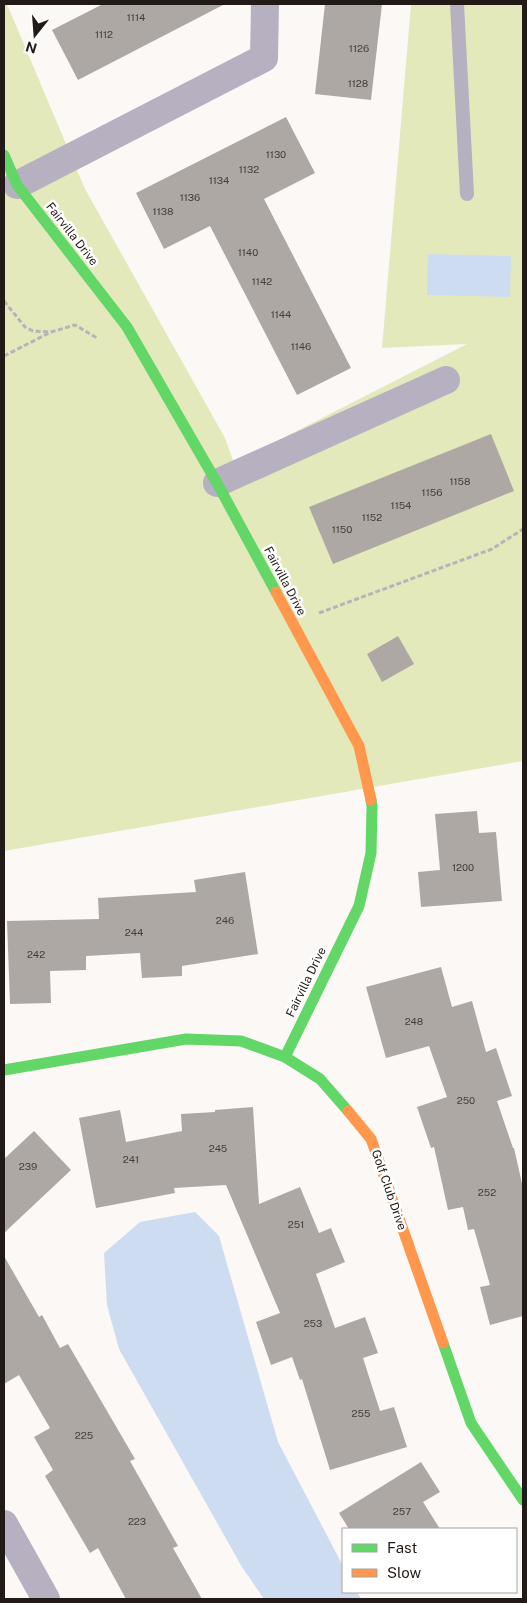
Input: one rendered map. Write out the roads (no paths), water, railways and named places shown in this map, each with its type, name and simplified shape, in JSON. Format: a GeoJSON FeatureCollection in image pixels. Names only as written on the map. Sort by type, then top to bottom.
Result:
{"type":"FeatureCollection","features":[{"type":"Feature","properties":{"kind":"street"},"geometry":{"type":"LineString","coordinates":[[17,185],[264,58],[266,4]]}},
{"type":"Feature","properties":{"kind":"street","name":"Fairvilla Drive"},"geometry":{"type":"LineString","coordinates":[[4,155],[17,185],[127,327],[217,483],[359,746],[372,806],[371,853],[359,906],[285,1057]]}},
{"type":"Feature","properties":{"kind":"street"},"geometry":{"type":"LineString","coordinates":[[217,483],[446,380]]}},
{"type":"Feature","properties":{"kind":"street","name":"Golf Club Drive"},"geometry":{"type":"LineString","coordinates":[[4,1070],[186,1039],[241,1041],[285,1057],[320,1079],[371,1139],[471,1423],[523,1500]]}},
{"type":"Feature","properties":{"kind":"street"},"geometry":{"type":"LineString","coordinates":[[4,1524],[46,1599]]}},
{"type":"Feature","properties":{"kind":"lane"},"geometry":{"type":"LineString","coordinates":[[457,4],[467,194]]}},
{"type":"Feature","properties":{"kind":"water"},"geometry":{"type":"Polygon","coordinates":[[[428,254],[511,256],[510,297],[427,295],[428,254]]]}},
{"type":"Feature","properties":{"kind":"water"},"geometry":{"type":"Polygon","coordinates":[[[195,1212],[219,1236],[278,1442],[342,1564],[342,1593],[358,1593],[361,1599],[264,1599],[242,1567],[119,1349],[107,1305],[104,1253],[140,1222],[195,1212]]]}}]}
